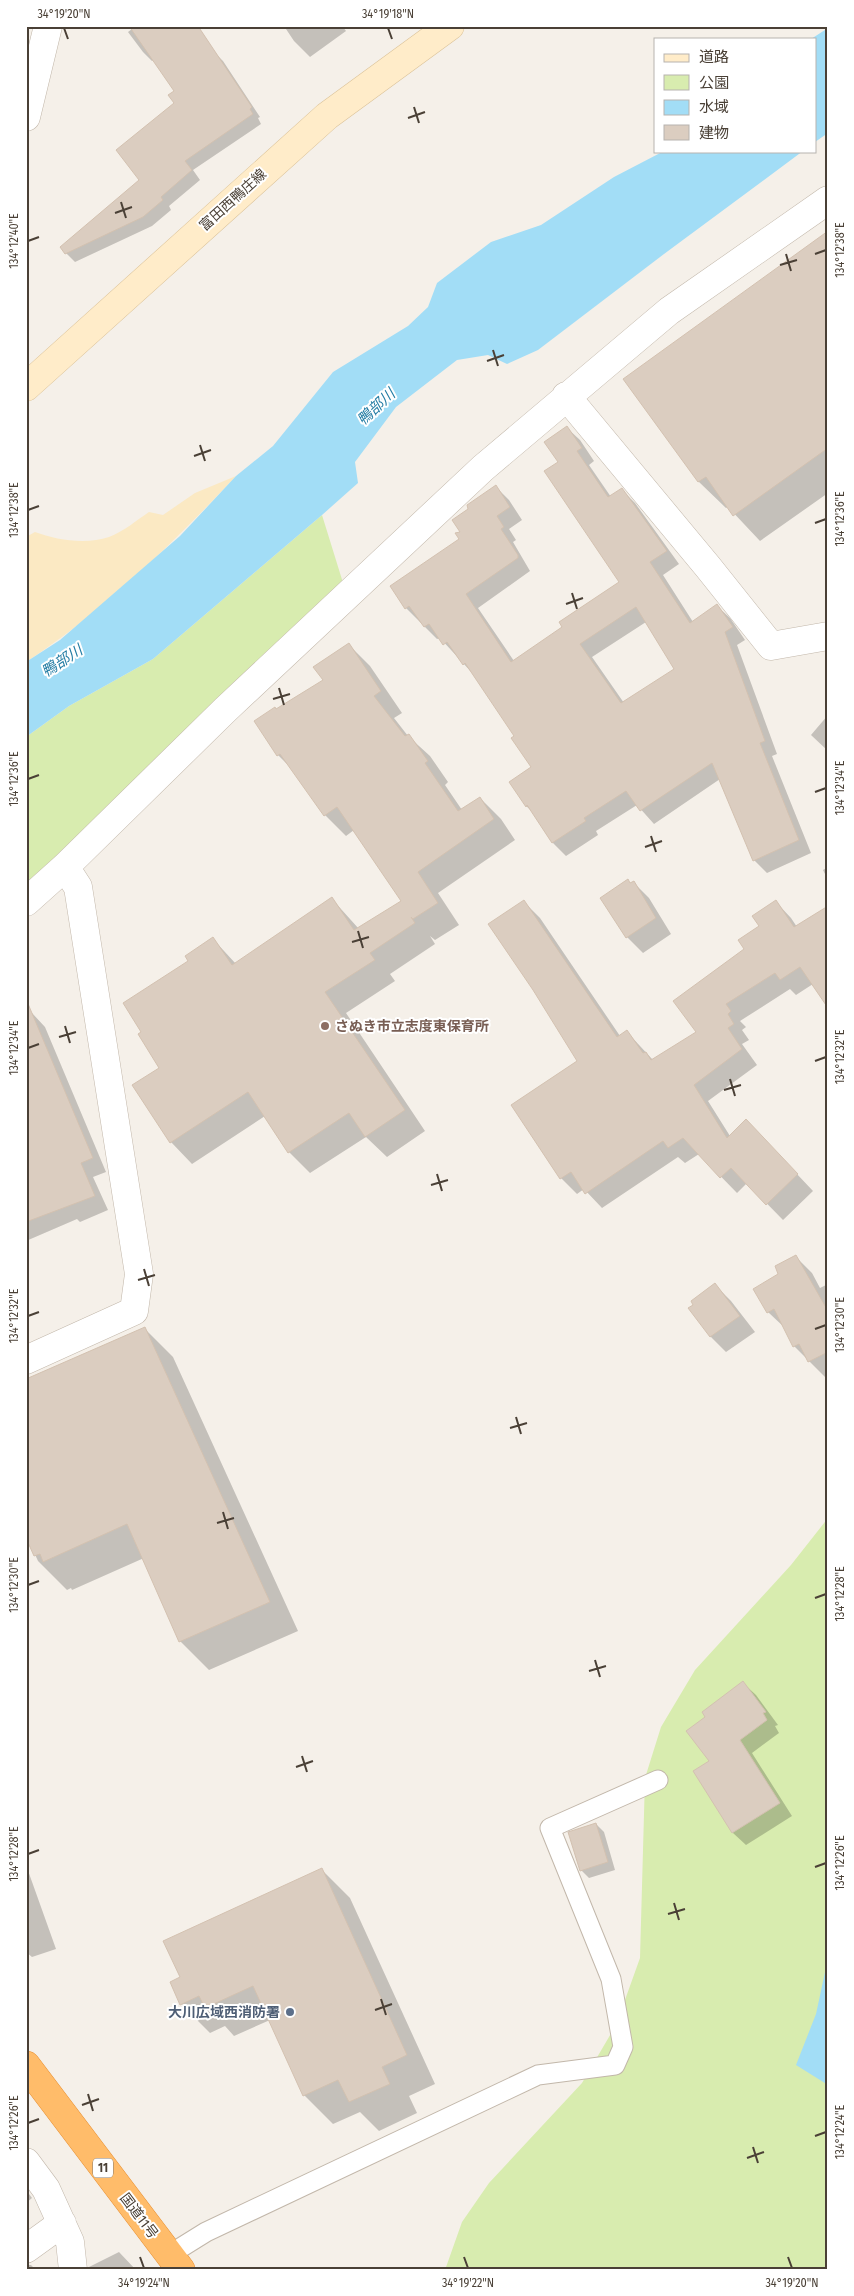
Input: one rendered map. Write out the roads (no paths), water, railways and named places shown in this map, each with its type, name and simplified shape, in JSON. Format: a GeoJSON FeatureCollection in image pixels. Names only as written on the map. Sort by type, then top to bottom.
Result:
{"type":"FeatureCollection","features":[{"type":"Feature","properties":{"kind":"highway","name":"国道11号"},"geometry":{"type":"LineString","coordinates":[[26,2065],[175,2262]]}},
{"type":"Feature","properties":{"kind":"main road","name":"富田西鴨庄線"},"geometry":{"type":"LineString","coordinates":[[26,387],[328,116],[450,26]]}},
{"type":"Feature","properties":{"kind":"street"},"geometry":{"type":"LineString","coordinates":[[26,117],[48,26]]}},
{"type":"Feature","properties":{"kind":"street"},"geometry":{"type":"LineString","coordinates":[[26,902],[65,867],[239,696],[483,468],[669,311],[828,200]]}},
{"type":"Feature","properties":{"kind":"street"},"geometry":{"type":"LineString","coordinates":[[566,396],[771,646],[828,636]]}},
{"type":"Feature","properties":{"kind":"street"},"geometry":{"type":"LineString","coordinates":[[26,1360],[134,1311],[139,1274],[78,887],[65,867]]}},
{"type":"Feature","properties":{"kind":"street"},"geometry":{"type":"LineString","coordinates":[[26,2162],[46,2189],[62,2223],[70,2242],[73,2270]]}},
{"type":"Feature","properties":{"kind":"street"},"geometry":{"type":"LineString","coordinates":[[26,2249],[62,2223]]}},
{"type":"Feature","properties":{"kind":"lane"},"geometry":{"type":"LineString","coordinates":[[175,2262],[206,2232],[538,2075],[615,2065],[623,2047],[611,1979],[550,1828],[658,1780]]}},
{"type":"Feature","properties":{"kind":"water"},"geometry":{"type":"Polygon","coordinates":[[[828,28],[828,133],[816,141],[816,38],[813,38],[828,28]]]}},
{"type":"Feature","properties":{"kind":"water","name":"鴨部川"},"geometry":{"type":"Polygon","coordinates":[[[662,152],[802,152],[538,350],[507,364],[488,355],[457,360],[396,407],[355,462],[358,483],[322,515],[153,659],[69,706],[26,737],[26,662],[60,640],[180,536],[236,476],[273,446],[333,372],[408,326],[428,307],[437,283],[491,242],[541,225],[614,177],[662,152]]]}},
{"type":"Feature","properties":{"kind":"water"},"geometry":{"type":"Polygon","coordinates":[[[828,1958],[828,2085],[796,2065],[816,2014],[828,1958]]]}},
{"type":"Feature","properties":{"kind":"place","name":"さぬき市立志度東保育所"},"geometry":{"type":"Point","coordinates":[325,1026]}},
{"type":"Feature","properties":{"kind":"place","name":"大川広域西消防署"},"geometry":{"type":"Point","coordinates":[290,2012]}}]}
